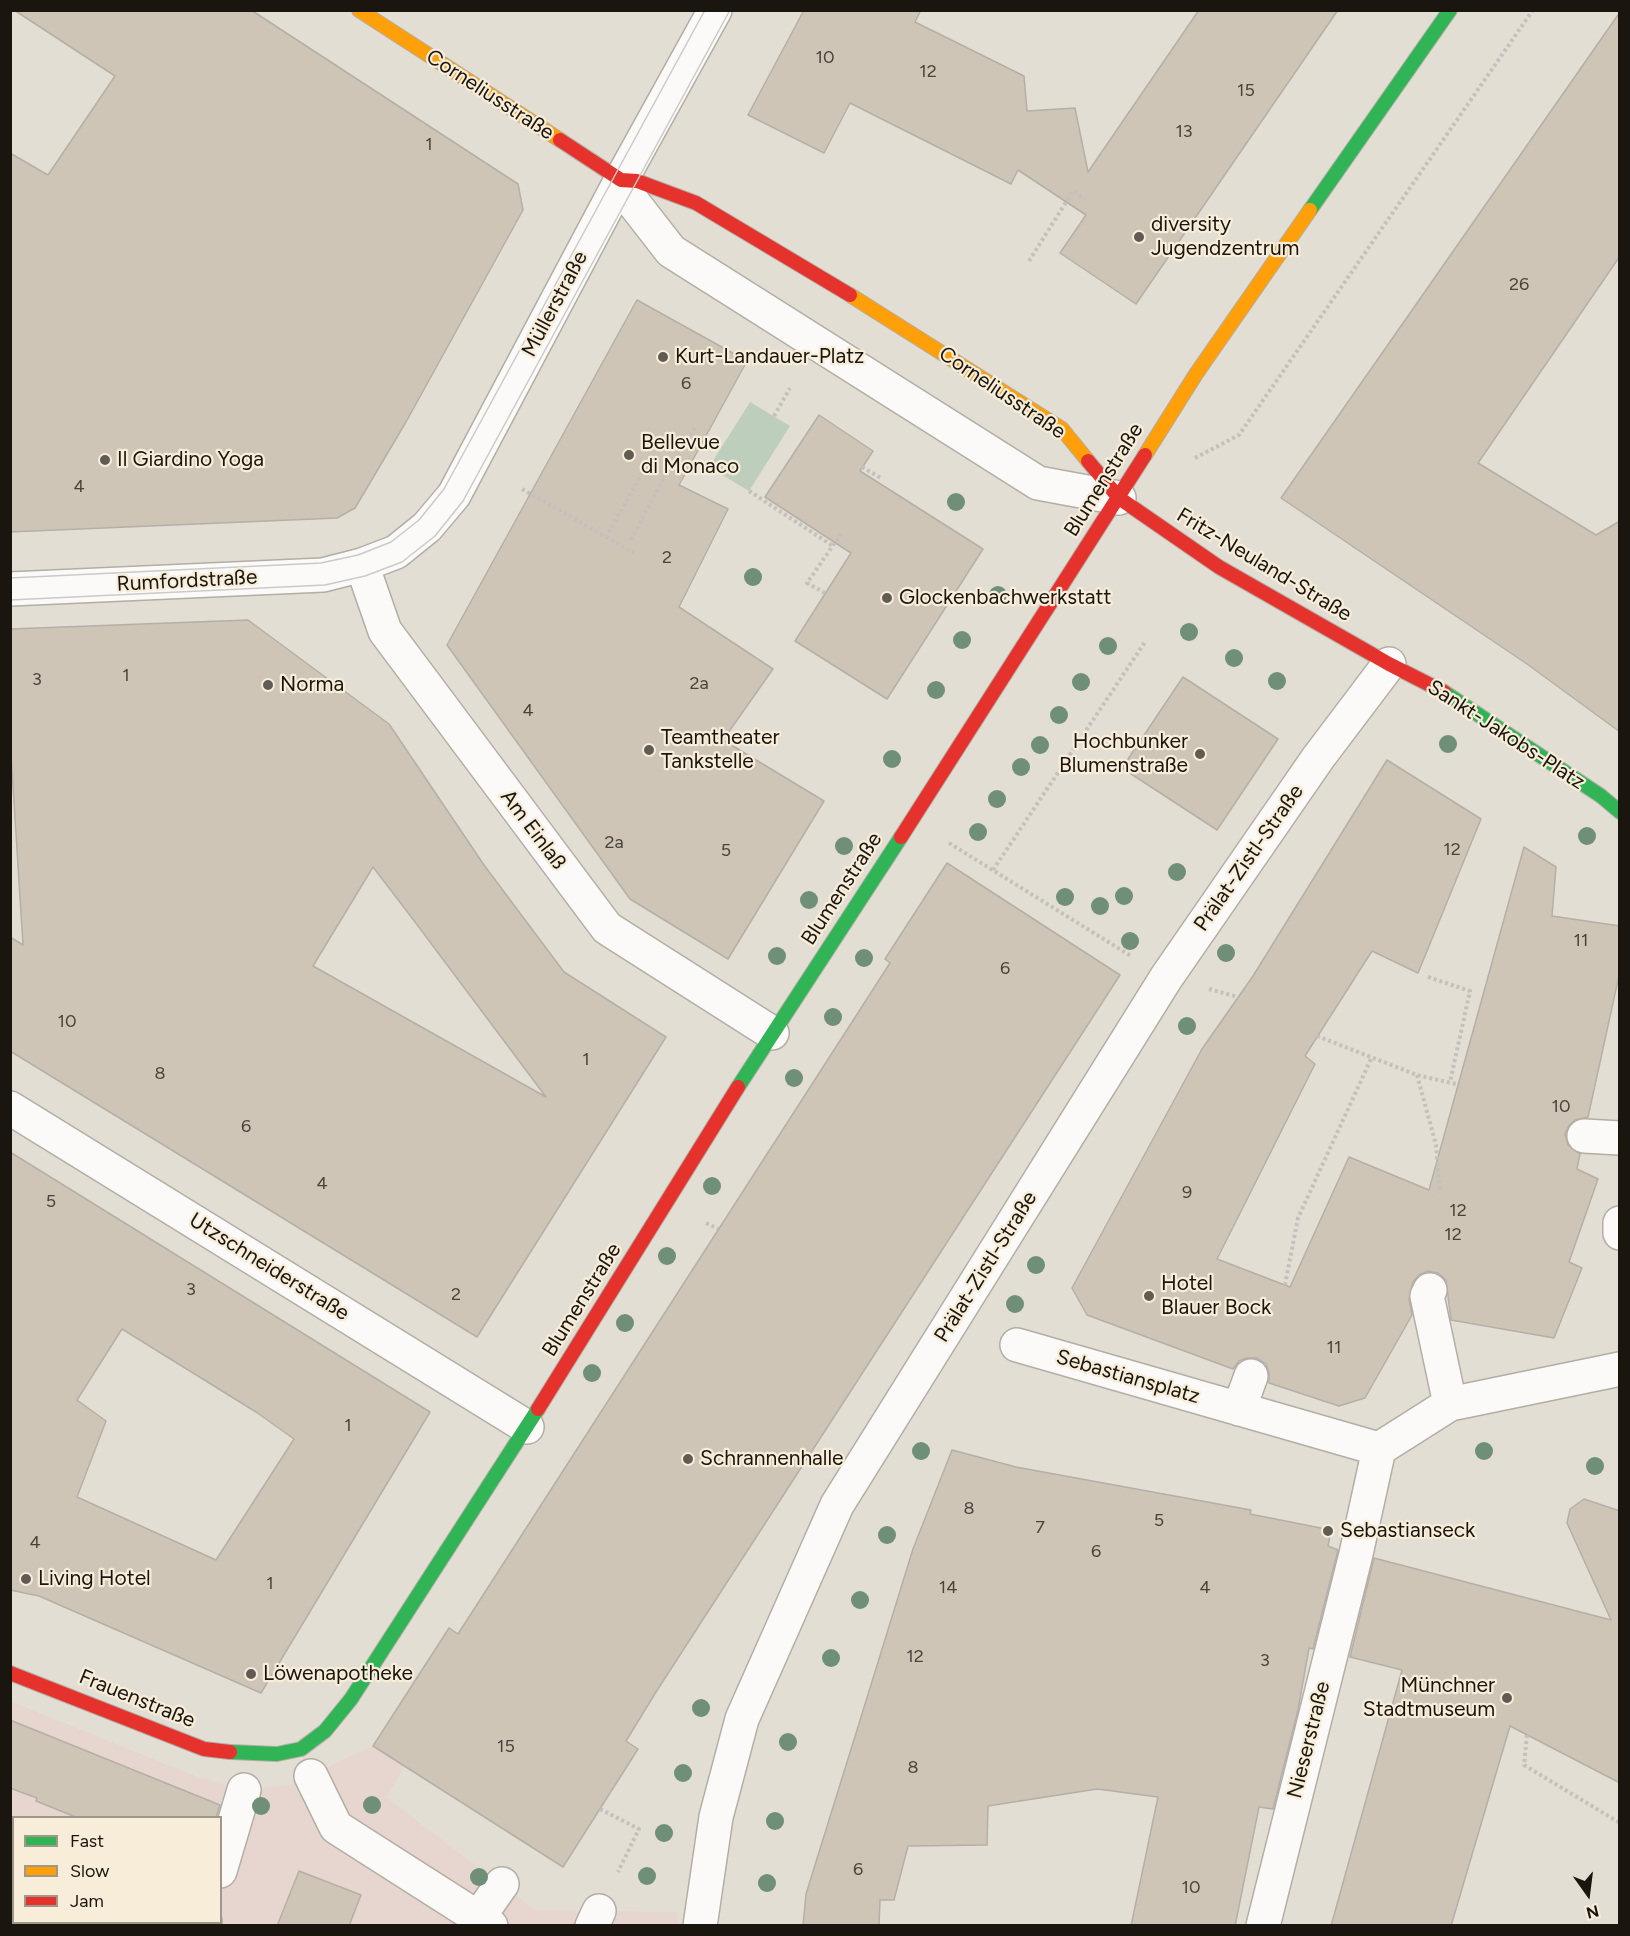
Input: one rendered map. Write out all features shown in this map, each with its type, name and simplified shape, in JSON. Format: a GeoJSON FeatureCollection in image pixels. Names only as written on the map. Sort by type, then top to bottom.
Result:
{"type":"FeatureCollection","features":[{"type":"Feature","properties":{"kind":"main road","name":"Corneliusstraße"},"geometry":{"type":"LineString","coordinates":[[359,10],[621,180],[637,182],[696,202],[817,274],[1062,429],[1119,498]]}},
{"type":"Feature","properties":{"kind":"main road","name":"Blumenstraße"},"geometry":{"type":"LineString","coordinates":[[251,1755],[301,1749],[325,1731],[351,1699],[527,1427],[772,1034],[912,821],[1196,374],[1450,10]]}},
{"type":"Feature","properties":{"kind":"main road","name":"Fritz-Neuland-Straße"},"geometry":{"type":"LineString","coordinates":[[1119,498],[1219,567],[1389,664]]}},
{"type":"Feature","properties":{"kind":"main road","name":"Sankt-Jakobs-Platz"},"geometry":{"type":"LineString","coordinates":[[1389,664],[1454,697],[1601,796],[1620,812]]}},
{"type":"Feature","properties":{"kind":"main road","name":"Frauenstraße"},"geometry":{"type":"LineString","coordinates":[[10,1673],[204,1749],[251,1755]]}},
{"type":"Feature","properties":{"kind":"street","name":"Müllerstraße"},"geometry":{"type":"LineString","coordinates":[[362,565],[396,552],[427,527],[454,495],[621,180],[715,10]]}},
{"type":"Feature","properties":{"kind":"street","name":"Corneliusstraße"},"geometry":{"type":"LineString","coordinates":[[621,180],[629,197],[671,251],[1038,483],[1119,498]]}},
{"type":"Feature","properties":{"kind":"street","name":"Rumfordstraße"},"geometry":{"type":"LineString","coordinates":[[10,589],[323,574],[362,565]]}},
{"type":"Feature","properties":{"kind":"street","name":"Am Einlaß"},"geometry":{"type":"LineString","coordinates":[[362,565],[385,631],[607,928],[772,1034]]}},
{"type":"Feature","properties":{"kind":"street","name":"Prälat-Zistl-Straße"},"geometry":{"type":"LineString","coordinates":[[700,1926],[716,1817],[742,1719],[837,1505],[1166,978],[1318,758],[1389,664]]}},
{"type":"Feature","properties":{"kind":"street","name":"Utzschneiderstraße"},"geometry":{"type":"LineString","coordinates":[[10,1108],[527,1427]]}},
{"type":"Feature","properties":{"kind":"street"},"geometry":{"type":"LineString","coordinates":[[1584,1136],[1620,1138]]}},
{"type":"Feature","properties":{"kind":"street"},"geometry":{"type":"LineString","coordinates":[[1620,1223],[1620,1233]]}},
{"type":"Feature","properties":{"kind":"street"},"geometry":{"type":"LineString","coordinates":[[1430,1290],[1427,1296],[1450,1404]]}},
{"type":"Feature","properties":{"kind":"street","name":"Sebastiansplatz"},"geometry":{"type":"LineString","coordinates":[[1017,1345],[1379,1449]]}},
{"type":"Feature","properties":{"kind":"street"},"geometry":{"type":"LineString","coordinates":[[1379,1449],[1450,1404],[1620,1369]]}},
{"type":"Feature","properties":{"kind":"street"},"geometry":{"type":"LineString","coordinates":[[1239,1409],[1251,1376]]}},
{"type":"Feature","properties":{"kind":"street","name":"Nieserstraße"},"geometry":{"type":"LineString","coordinates":[[1263,1926],[1356,1554],[1379,1449]]}},
{"type":"Feature","properties":{"kind":"street"},"geometry":{"type":"LineString","coordinates":[[311,1776],[336,1827],[484,1922],[502,1884]]}},
{"type":"Feature","properties":{"kind":"street"},"geometry":{"type":"LineString","coordinates":[[222,1864],[244,1790]]}},
{"type":"Feature","properties":{"kind":"path"},"geometry":{"type":"LineString","coordinates":[[1239,435],[1533,10]]}},
{"type":"Feature","properties":{"kind":"path"},"geometry":{"type":"LineString","coordinates":[[1029,261],[1073,190],[1085,199]]}},
{"type":"Feature","properties":{"kind":"path"},"geometry":{"type":"LineString","coordinates":[[774,416],[790,388]]}},
{"type":"Feature","properties":{"kind":"path"},"geometry":{"type":"LineString","coordinates":[[630,541],[695,427]]}},
{"type":"Feature","properties":{"kind":"path"},"geometry":{"type":"LineString","coordinates":[[606,537],[646,465],[665,476]]}},
{"type":"Feature","properties":{"kind":"path"},"geometry":{"type":"LineString","coordinates":[[862,467],[881,478]]}},
{"type":"Feature","properties":{"kind":"path"},"geometry":{"type":"LineString","coordinates":[[522,489],[634,553]]}},
{"type":"Feature","properties":{"kind":"path"},"geometry":{"type":"LineString","coordinates":[[749,491],[832,546]]}},
{"type":"Feature","properties":{"kind":"path"},"geometry":{"type":"LineString","coordinates":[[825,594],[807,584],[841,534]]}},
{"type":"Feature","properties":{"kind":"path"},"geometry":{"type":"LineString","coordinates":[[993,870],[1145,642]]}},
{"type":"Feature","properties":{"kind":"path"},"geometry":{"type":"LineString","coordinates":[[912,821],[1166,978]]}},
{"type":"Feature","properties":{"kind":"path"},"geometry":{"type":"LineString","coordinates":[[1428,977],[1470,991],[1450,1082]]}},
{"type":"Feature","properties":{"kind":"path"},"geometry":{"type":"LineString","coordinates":[[1317,1036],[1371,1059],[1417,1075],[1460,1085]]}},
{"type":"Feature","properties":{"kind":"path"},"geometry":{"type":"LineString","coordinates":[[1285,1285],[1298,1218],[1371,1059]]}},
{"type":"Feature","properties":{"kind":"path"},"geometry":{"type":"LineString","coordinates":[[1417,1075],[1436,1145],[1440,1193]]}},
{"type":"Feature","properties":{"kind":"path"},"geometry":{"type":"LineString","coordinates":[[1527,1735],[1524,1765],[1620,1823]]}},
{"type":"Feature","properties":{"kind":"path"},"geometry":{"type":"LineString","coordinates":[[595,1918],[639,1828],[600,1809]]}},
{"type":"Feature","properties":{"kind":"shaded area"},"geometry":{"type":"Polygon","coordinates":[[[10,1701],[200,1778],[244,1790],[289,1785],[373,1746],[404,1766],[387,1798],[535,1910],[677,1912],[677,1925],[11,1925],[10,1701]]]}},
{"type":"Feature","properties":{"kind":"green space"},"geometry":{"type":"Polygon","coordinates":[[[750,402],[790,426],[749,491],[709,467],[750,402]]]}},
{"type":"Feature","properties":{"kind":"building"},"geometry":{"type":"Polygon","coordinates":[[[14,10],[251,10],[518,184],[523,210],[406,422],[355,508],[337,518],[10,532],[10,153],[48,175],[115,76],[14,10]]]}},
{"type":"Feature","properties":{"kind":"building"},"geometry":{"type":"Polygon","coordinates":[[[804,10],[921,10],[915,22],[1024,76],[1027,111],[1075,108],[1088,172],[1199,10],[1338,10],[1136,304],[1060,253],[1086,215],[1018,170],[1011,184],[850,103],[824,153],[748,115],[804,10]]]}},
{"type":"Feature","properties":{"kind":"building"},"geometry":{"type":"Polygon","coordinates":[[[1620,12],[1620,256],[1478,463],[1596,535],[1620,521],[1620,732],[1527,664],[1281,498],[1620,12]]]}},
{"type":"Feature","properties":{"kind":"building"},"geometry":{"type":"Polygon","coordinates":[[[637,300],[747,361],[679,485],[728,509],[679,607],[773,669],[723,740],[824,801],[728,959],[630,899],[447,645],[637,300]]]}},
{"type":"Feature","properties":{"kind":"building","name":"Glockenbachwerkstatt"},"geometry":{"type":"Polygon","coordinates":[[[819,415],[873,451],[860,471],[983,549],[887,699],[795,641],[851,553],[765,497],[819,415]]]}},
{"type":"Feature","properties":{"kind":"building"},"geometry":{"type":"Polygon","coordinates":[[[248,620],[389,724],[484,865],[564,972],[666,1037],[477,1337],[10,1051],[10,937],[23,945],[10,738],[10,629],[248,620]],[[373,867],[313,966],[546,1097],[373,867]]]}},
{"type":"Feature","properties":{"kind":"building","name":"Hochbunker Blumenstraße"},"geometry":{"type":"Polygon","coordinates":[[[1183,677],[1278,739],[1217,830],[1122,768],[1183,677]]]}},
{"type":"Feature","properties":{"kind":"building"},"geometry":{"type":"Polygon","coordinates":[[[1387,760],[1481,819],[1418,973],[1372,951],[1305,1056],[1315,1064],[1217,1259],[1290,1287],[1349,1157],[1429,1190],[1524,847],[1556,867],[1552,916],[1620,926],[1620,971],[1588,1117],[1575,1120],[1569,1125],[1565,1134],[1568,1145],[1580,1154],[1577,1169],[1598,1179],[1569,1262],[1582,1268],[1554,1338],[1451,1320],[1446,1280],[1438,1273],[1428,1271],[1419,1275],[1413,1282],[1409,1299],[1412,1315],[1365,1398],[1339,1406],[1269,1383],[1266,1364],[1257,1358],[1239,1361],[1233,1369],[1087,1315],[1072,1288],[1202,1049],[1253,976],[1387,760]]]}},
{"type":"Feature","properties":{"kind":"building","name":"Schrannenhalle"},"geometry":{"type":"Polygon","coordinates":[[[947,863],[1120,975],[656,1692],[626,1741],[638,1749],[563,1867],[373,1746],[449,1628],[458,1634],[890,963],[885,959],[947,863]]]}},
{"type":"Feature","properties":{"kind":"building"},"geometry":{"type":"Polygon","coordinates":[[[10,1152],[430,1412],[261,1693],[39,1596],[10,1590],[10,1152]],[[122,1329],[77,1400],[106,1421],[77,1497],[216,1560],[294,1439],[256,1412],[122,1329]]]}},
{"type":"Feature","properties":{"kind":"building"},"geometry":{"type":"Polygon","coordinates":[[[952,1450],[1016,1467],[1251,1510],[1250,1514],[1331,1530],[1328,1546],[1338,1550],[1313,1649],[1309,1648],[1298,1710],[1273,1809],[1259,1807],[1235,1926],[1131,1926],[1158,1797],[1097,1789],[988,1806],[987,1845],[908,1846],[894,1900],[880,1900],[879,1926],[803,1926],[806,1894],[913,1549],[952,1450]]]}},
{"type":"Feature","properties":{"kind":"building","name":"Münchner Stadtmuseum"},"geometry":{"type":"Polygon","coordinates":[[[1584,1499],[1620,1511],[1620,1783],[1510,1726],[1451,1926],[1331,1926],[1402,1670],[1350,1657],[1374,1558],[1611,1620],[1567,1523],[1570,1509],[1584,1499]]]}},
{"type":"Feature","properties":{"kind":"building"},"geometry":{"type":"Polygon","coordinates":[[[10,1720],[220,1805],[217,1816],[73,1816],[36,1801],[37,1798],[10,1788],[10,1720]]]}},
{"type":"Feature","properties":{"kind":"building"},"geometry":{"type":"Polygon","coordinates":[[[299,1871],[361,1895],[349,1926],[277,1926],[299,1871]]]}},
{"type":"Feature","properties":{"kind":"tram line"},"geometry":{"type":"LineString","coordinates":[[10,578],[321,563],[358,555],[391,542],[419,520],[444,489],[705,10]]}},
{"type":"Feature","properties":{"kind":"tram line"},"geometry":{"type":"LineString","coordinates":[[10,600],[325,585],[365,576],[402,562],[435,536],[463,501],[730,10]]}},
{"type":"Feature","properties":{"kind":"traffic: fast"},"geometry":{"type":"LineString","coordinates":[[1310,210],[1450,10]]}},
{"type":"Feature","properties":{"kind":"traffic: fast"},"geometry":{"type":"LineString","coordinates":[[1444,692],[1601,796],[1620,812]]}},
{"type":"Feature","properties":{"kind":"traffic: fast"},"geometry":{"type":"LineString","coordinates":[[738,1087],[901,837]]}},
{"type":"Feature","properties":{"kind":"traffic: fast"},"geometry":{"type":"LineString","coordinates":[[230,1752],[277,1754],[301,1749],[325,1731],[351,1699],[538,1409]]}},
{"type":"Feature","properties":{"kind":"traffic: slow"},"geometry":{"type":"LineString","coordinates":[[359,10],[560,140]]}},
{"type":"Feature","properties":{"kind":"traffic: slow"},"geometry":{"type":"LineString","coordinates":[[1145,455],[1196,374],[1310,210]]}},
{"type":"Feature","properties":{"kind":"traffic: slow"},"geometry":{"type":"LineString","coordinates":[[850,295],[1062,429],[1088,461]]}},
{"type":"Feature","properties":{"kind":"traffic: jam"},"geometry":{"type":"LineString","coordinates":[[560,140],[621,180],[637,181],[696,203],[850,295]]}},
{"type":"Feature","properties":{"kind":"traffic: jam"},"geometry":{"type":"LineString","coordinates":[[901,837],[1145,455]]}},
{"type":"Feature","properties":{"kind":"traffic: jam"},"geometry":{"type":"LineString","coordinates":[[1088,461],[1119,498],[1219,567],[1389,664],[1444,692]]}},
{"type":"Feature","properties":{"kind":"traffic: jam"},"geometry":{"type":"LineString","coordinates":[[538,1409],[738,1087]]}},
{"type":"Feature","properties":{"kind":"traffic: jam"},"geometry":{"type":"LineString","coordinates":[[10,1673],[204,1749],[230,1752]]}},
{"type":"Feature","properties":{"kind":"place","name":"diversity Jugendzentrum"},"geometry":{"type":"Point","coordinates":[1139,237]}},
{"type":"Feature","properties":{"kind":"place","name":"Kurt-Landauer-Platz"},"geometry":{"type":"Point","coordinates":[663,357]}},
{"type":"Feature","properties":{"kind":"place","name":"Bellevue di Monaco"},"geometry":{"type":"Point","coordinates":[629,455]}},
{"type":"Feature","properties":{"kind":"place","name":"Il Giardino Yoga"},"geometry":{"type":"Point","coordinates":[105,460]}},
{"type":"Feature","properties":{"kind":"place","name":"Glockenbachwerkstatt"},"geometry":{"type":"Point","coordinates":[887,598]}},
{"type":"Feature","properties":{"kind":"place","name":"Norma"},"geometry":{"type":"Point","coordinates":[268,685]}},
{"type":"Feature","properties":{"kind":"place","name":"Teamtheater Tankstelle"},"geometry":{"type":"Point","coordinates":[649,750]}},
{"type":"Feature","properties":{"kind":"place","name":"Hochbunker Blumenstraße"},"geometry":{"type":"Point","coordinates":[1200,754]}},
{"type":"Feature","properties":{"kind":"place","name":"Hotel Blauer Bock"},"geometry":{"type":"Point","coordinates":[1149,1296]}},
{"type":"Feature","properties":{"kind":"place","name":"Schrannenhalle"},"geometry":{"type":"Point","coordinates":[688,1459]}},
{"type":"Feature","properties":{"kind":"place","name":"Sebastianseck"},"geometry":{"type":"Point","coordinates":[1328,1531]}},
{"type":"Feature","properties":{"kind":"place","name":"Living Hotel"},"geometry":{"type":"Point","coordinates":[26,1579]}},
{"type":"Feature","properties":{"kind":"place","name":"Löwenapotheke"},"geometry":{"type":"Point","coordinates":[251,1674]}},
{"type":"Feature","properties":{"kind":"place","name":"Münchner Stadtmuseum"},"geometry":{"type":"Point","coordinates":[1507,1698]}}]}
